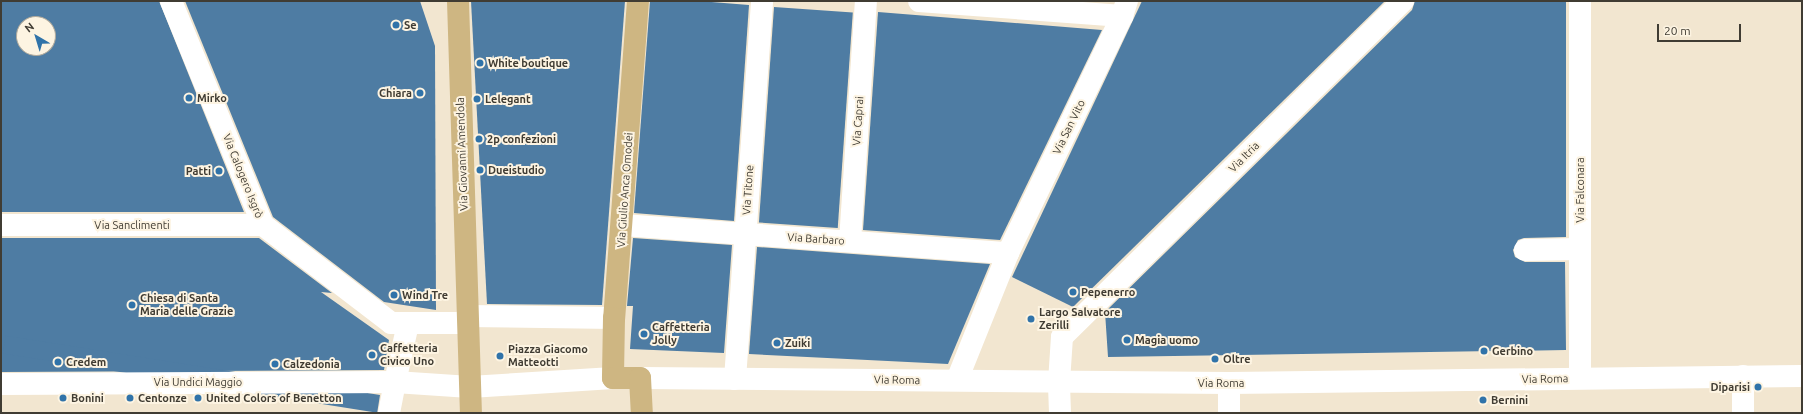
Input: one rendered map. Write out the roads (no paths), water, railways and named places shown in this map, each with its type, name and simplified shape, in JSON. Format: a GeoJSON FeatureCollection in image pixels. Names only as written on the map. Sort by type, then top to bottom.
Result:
{"type":"FeatureCollection","features":[{"type":"Feature","properties":{"kind":"main road","name":"Via Giovanni Amendola"},"geometry":{"type":"LineString","coordinates":[[458,1],[471,413]]}},
{"type":"Feature","properties":{"kind":"main road","name":"Via Giulio Anca Omodei"},"geometry":{"type":"LineString","coordinates":[[613,378],[614,318],[623,225],[638,1]]}},
{"type":"Feature","properties":{"kind":"main road"},"geometry":{"type":"LineString","coordinates":[[613,378],[640,378],[642,413]]}},
{"type":"Feature","properties":{"kind":"street","name":"Via Calogero Isgrò"},"geometry":{"type":"LineString","coordinates":[[171,1],[263,224],[399,323]]}},
{"type":"Feature","properties":{"kind":"street","name":"Via Titone"},"geometry":{"type":"LineString","coordinates":[[735,379],[762,1]]}},
{"type":"Feature","properties":{"kind":"street","name":"Via Caprai"},"geometry":{"type":"LineString","coordinates":[[850,241],[866,1]]}},
{"type":"Feature","properties":{"kind":"street"},"geometry":{"type":"LineString","coordinates":[[919,1],[1125,8]]}},
{"type":"Feature","properties":{"kind":"street","name":"Via Itria"},"geometry":{"type":"LineString","coordinates":[[1060,413],[1059,382],[1062,336],[1403,1]]}},
{"type":"Feature","properties":{"kind":"street","name":"Via Falconara"},"geometry":{"type":"LineString","coordinates":[[1580,1],[1580,378]]}},
{"type":"Feature","properties":{"kind":"street","name":"Via San Vito"},"geometry":{"type":"LineString","coordinates":[[957,380],[1008,253],[1125,8]]}},
{"type":"Feature","properties":{"kind":"street","name":"Via Sanclimenti"},"geometry":{"type":"LineString","coordinates":[[1,225],[263,224]]}},
{"type":"Feature","properties":{"kind":"street","name":"Via Barbaro"},"geometry":{"type":"LineString","coordinates":[[623,225],[1008,253]]}},
{"type":"Feature","properties":{"kind":"street"},"geometry":{"type":"LineString","coordinates":[[1525,250],[1580,249]]}},
{"type":"Feature","properties":{"kind":"street"},"geometry":{"type":"LineString","coordinates":[[392,399],[399,323],[467,316],[614,318]]}},
{"type":"Feature","properties":{"kind":"street"},"geometry":{"type":"LineString","coordinates":[[1743,376],[1743,413]]}},
{"type":"Feature","properties":{"kind":"street","name":"Via Roma"},"geometry":{"type":"LineString","coordinates":[[640,378],[1229,383],[1802,376]]}},
{"type":"Feature","properties":{"kind":"street"},"geometry":{"type":"LineString","coordinates":[[470,387],[613,378]]}},
{"type":"Feature","properties":{"kind":"street"},"geometry":{"type":"LineString","coordinates":[[1229,383],[1229,413]]}},
{"type":"Feature","properties":{"kind":"street","name":"Via Undici Maggio"},"geometry":{"type":"LineString","coordinates":[[1,384],[392,399],[470,387]]}},
{"type":"Feature","properties":{"kind":"place","name":"Se"},"geometry":{"type":"Point","coordinates":[396,25]}},
{"type":"Feature","properties":{"kind":"place","name":"White boutique"},"geometry":{"type":"Point","coordinates":[480,63]}},
{"type":"Feature","properties":{"kind":"place","name":"Chiara"},"geometry":{"type":"Point","coordinates":[420,93]}},
{"type":"Feature","properties":{"kind":"place","name":"Mirko"},"geometry":{"type":"Point","coordinates":[189,98]}},
{"type":"Feature","properties":{"kind":"place","name":"Lelegant"},"geometry":{"type":"Point","coordinates":[477,99]}},
{"type":"Feature","properties":{"kind":"place","name":"2p confezioni"},"geometry":{"type":"Point","coordinates":[479,139]}},
{"type":"Feature","properties":{"kind":"place","name":"Dueistudio"},"geometry":{"type":"Point","coordinates":[480,170]}},
{"type":"Feature","properties":{"kind":"place","name":"Patti"},"geometry":{"type":"Point","coordinates":[219,171]}},
{"type":"Feature","properties":{"kind":"place","name":"Pepenerro"},"geometry":{"type":"Point","coordinates":[1073,292]}},
{"type":"Feature","properties":{"kind":"place","name":"Wind Tre"},"geometry":{"type":"Point","coordinates":[394,295]}},
{"type":"Feature","properties":{"kind":"place","name":"Chiesa di Santa Maria delle Grazie"},"geometry":{"type":"Point","coordinates":[132,305]}},
{"type":"Feature","properties":{"kind":"place","name":"Largo Salvatore Zerilli"},"geometry":{"type":"Point","coordinates":[1031,319]}},
{"type":"Feature","properties":{"kind":"place","name":"Caffetteria Jolly"},"geometry":{"type":"Point","coordinates":[644,334]}},
{"type":"Feature","properties":{"kind":"place","name":"Magia uomo"},"geometry":{"type":"Point","coordinates":[1127,340]}},
{"type":"Feature","properties":{"kind":"place","name":"Zuiki"},"geometry":{"type":"Point","coordinates":[777,343]}},
{"type":"Feature","properties":{"kind":"place","name":"Gerbino"},"geometry":{"type":"Point","coordinates":[1484,351]}},
{"type":"Feature","properties":{"kind":"place","name":"Caffetteria Civico Uno"},"geometry":{"type":"Point","coordinates":[372,355]}},
{"type":"Feature","properties":{"kind":"place","name":"Piazza Giacomo Matteotti"},"geometry":{"type":"Point","coordinates":[500,356]}},
{"type":"Feature","properties":{"kind":"place","name":"Oltre"},"geometry":{"type":"Point","coordinates":[1215,359]}},
{"type":"Feature","properties":{"kind":"place","name":"Credem"},"geometry":{"type":"Point","coordinates":[58,362]}},
{"type":"Feature","properties":{"kind":"place","name":"Calzedonia"},"geometry":{"type":"Point","coordinates":[275,364]}},
{"type":"Feature","properties":{"kind":"place","name":"Diparisi"},"geometry":{"type":"Point","coordinates":[1758,387]}},
{"type":"Feature","properties":{"kind":"place","name":"Bonini"},"geometry":{"type":"Point","coordinates":[63,398]}},
{"type":"Feature","properties":{"kind":"place","name":"Centonze"},"geometry":{"type":"Point","coordinates":[130,398]}},
{"type":"Feature","properties":{"kind":"place","name":"United Colors of Benetton"},"geometry":{"type":"Point","coordinates":[198,398]}},
{"type":"Feature","properties":{"kind":"place","name":"Bernini"},"geometry":{"type":"Point","coordinates":[1483,400]}}]}
